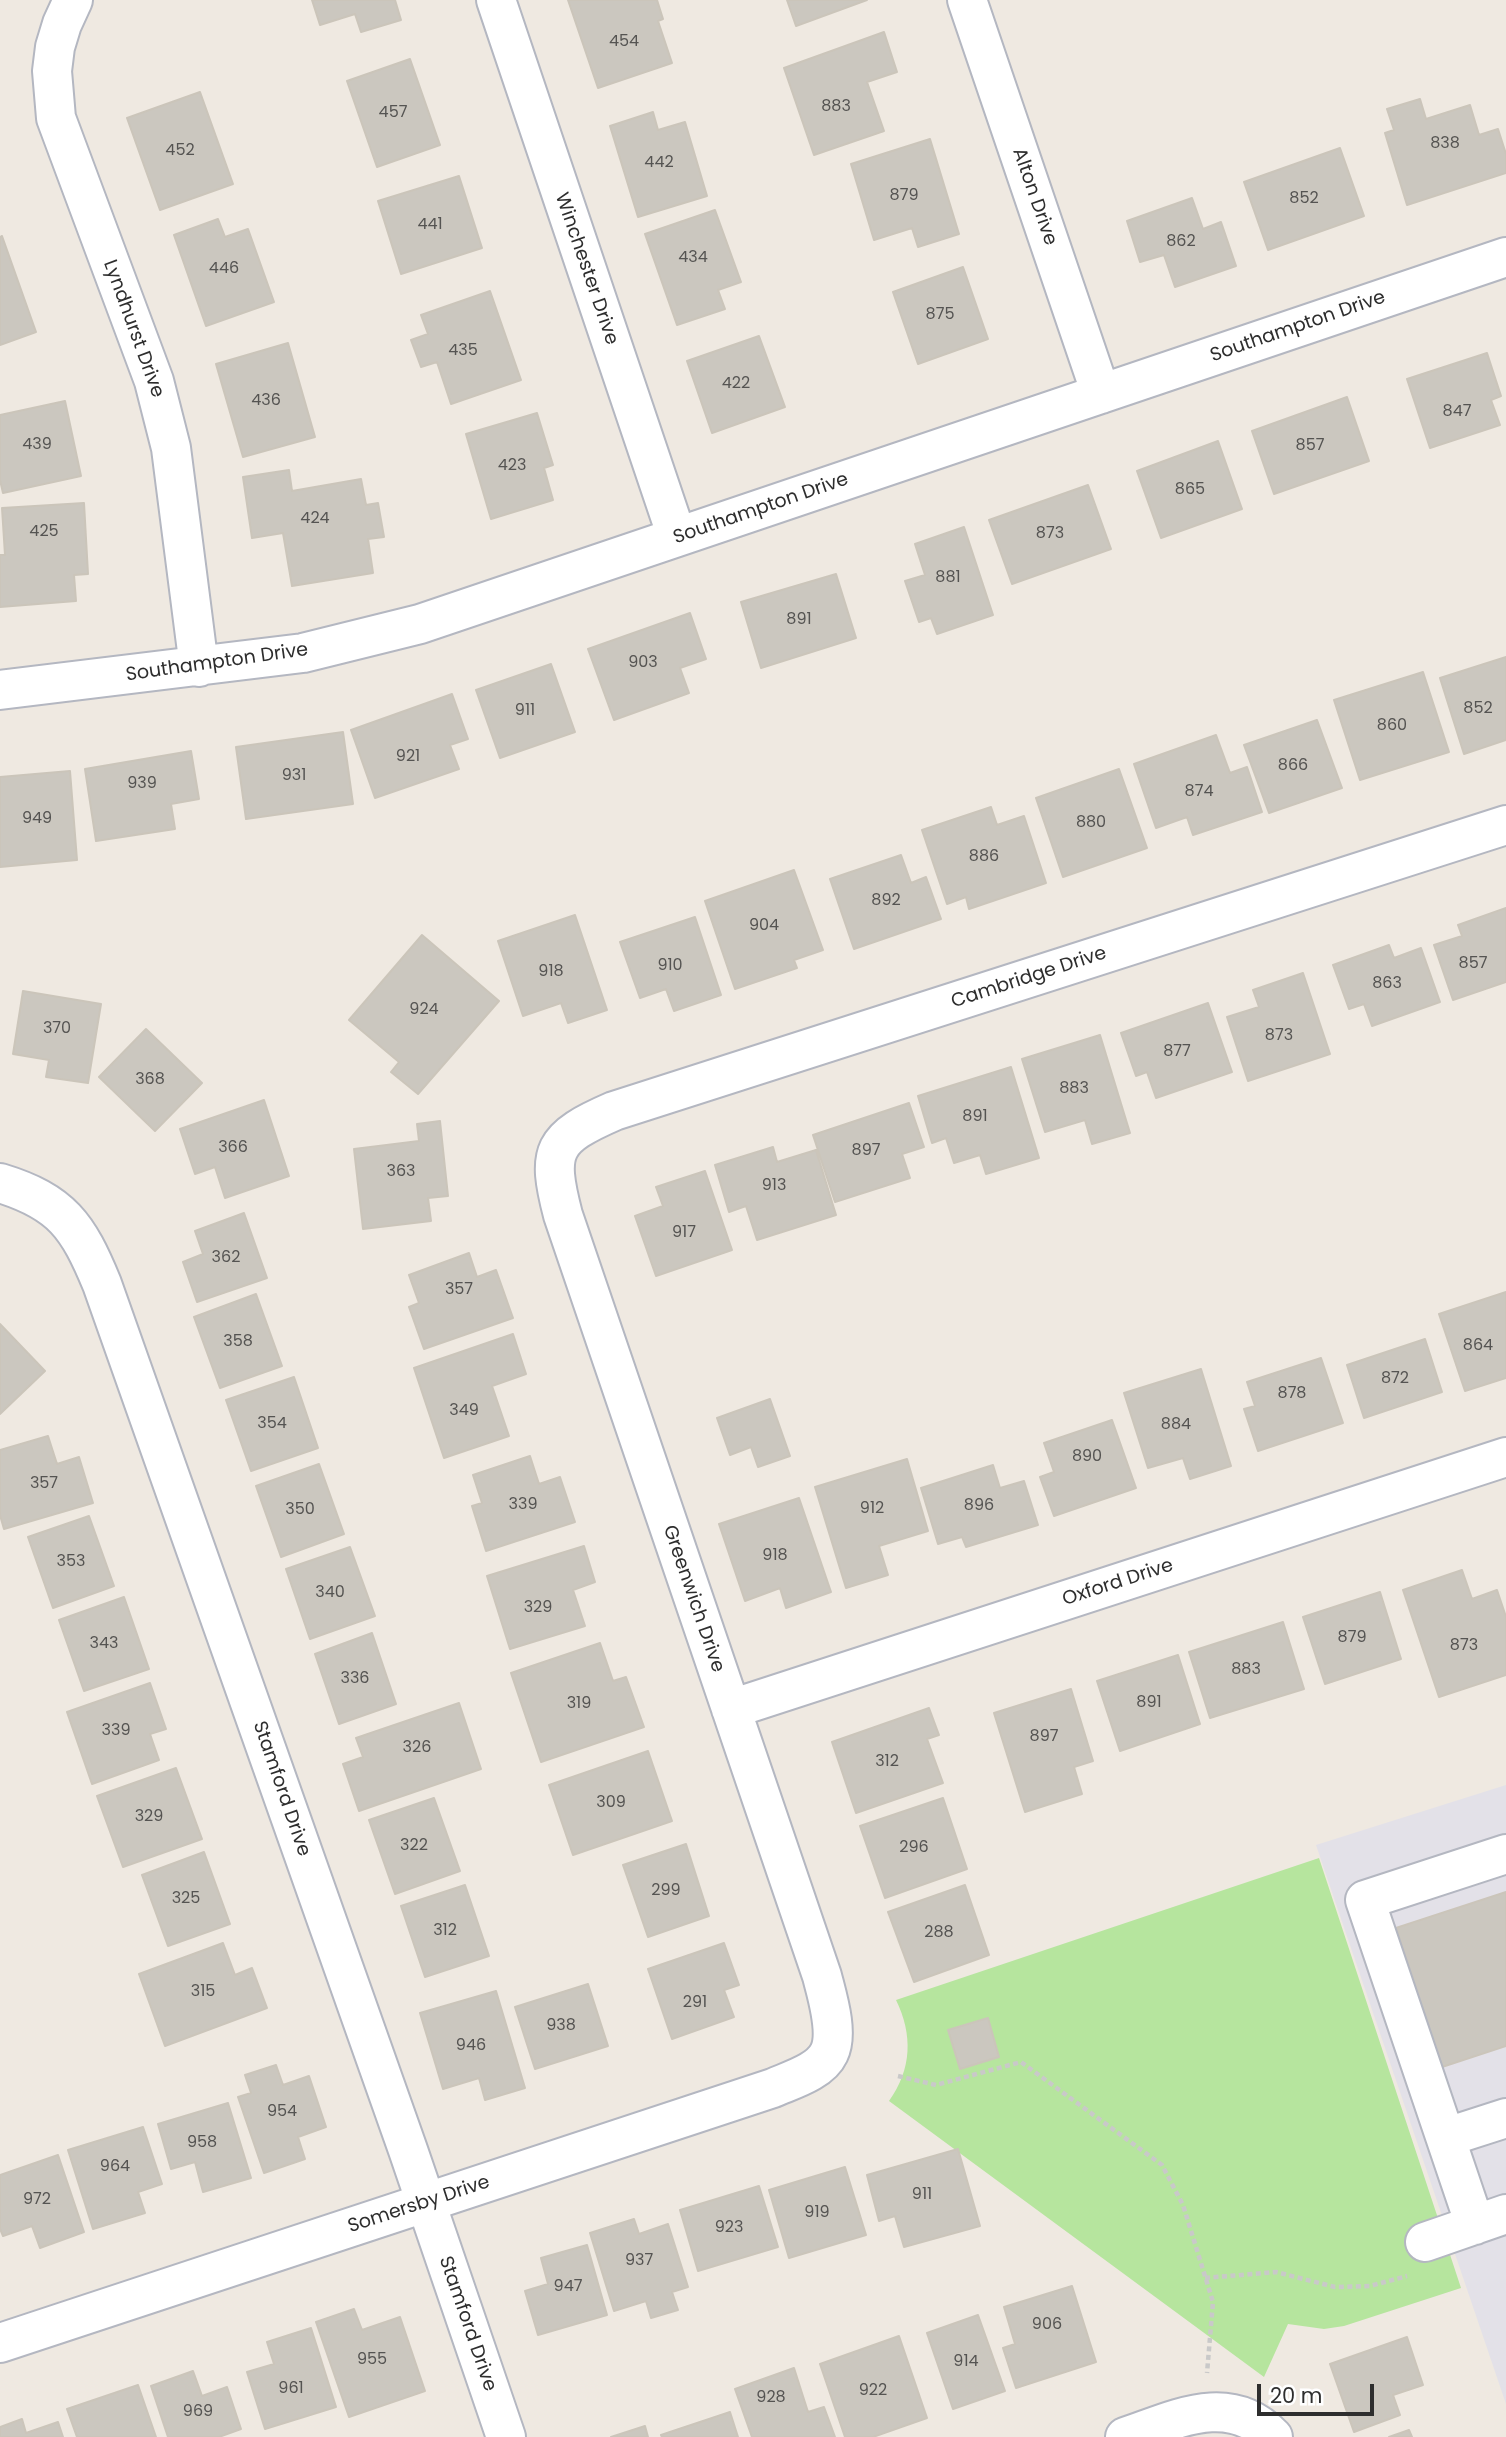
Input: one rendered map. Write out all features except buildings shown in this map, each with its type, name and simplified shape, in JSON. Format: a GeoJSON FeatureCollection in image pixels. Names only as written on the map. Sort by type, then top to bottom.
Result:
{"type":"FeatureCollection","features":[{"type":"Feature","properties":{"kind":"street","name":"Lyndhurst Drive"},"geometry":{"type":"LineString","coordinates":[[73,0],[55,47],[52,71],[56,118],[164,413],[171,448],[199,667]]}},
{"type":"Feature","properties":{"kind":"street","name":"Winchester Drive"},"geometry":{"type":"LineString","coordinates":[[495,0],[677,537]]}},
{"type":"Feature","properties":{"kind":"street","name":"Alton Drive"},"geometry":{"type":"LineString","coordinates":[[967,0],[1101,394]]}},
{"type":"Feature","properties":{"kind":"street","name":"Southampton Drive"},"geometry":{"type":"LineString","coordinates":[[0,690],[303,653],[420,624],[1506,257]]}},
{"type":"Feature","properties":{"kind":"street","name":"Cambridge Drive"},"geometry":{"type":"LineString","coordinates":[[559,1146],[574,1131],[614,1111],[1506,825]]}},
{"type":"Feature","properties":{"kind":"street","name":"Greenwich Drive"},"geometry":{"type":"LineString","coordinates":[[559,1146],[554,1168],[563,1215],[822,1976],[833,2027],[829,2052]]}},
{"type":"Feature","properties":{"kind":"street","name":"Stamford Drive"},"geometry":{"type":"LineString","coordinates":[[0,1183],[39,1199],[62,1213],[78,1234],[102,1284],[506,2437]]}},
{"type":"Feature","properties":{"kind":"street","name":"Oxford Drive"},"geometry":{"type":"LineString","coordinates":[[731,1709],[1506,1457]]}},
{"type":"Feature","properties":{"kind":"street"},"geometry":{"type":"LineString","coordinates":[[1419,2258],[1490,2220],[1447,2137],[1365,1900],[1506,1854]]}},
{"type":"Feature","properties":{"kind":"street","name":"Somersby Drive"},"geometry":{"type":"LineString","coordinates":[[0,2343],[773,2088],[815,2068],[829,2052]]}},
{"type":"Feature","properties":{"kind":"street"},"geometry":{"type":"LineString","coordinates":[[1447,2137],[1506,2118]]}},
{"type":"Feature","properties":{"kind":"street"},"geometry":{"type":"LineString","coordinates":[[1125,2437],[1207,2411],[1227,2412],[1260,2427]]}},
{"type":"Feature","properties":{"kind":"path"},"geometry":{"type":"LineString","coordinates":[[898,2076],[936,2085],[1021,2062],[1162,2165],[1183,2205],[1213,2302],[1207,2373]]}},
{"type":"Feature","properties":{"kind":"path"},"geometry":{"type":"LineString","coordinates":[[1205,2278],[1276,2272],[1335,2287],[1370,2286],[1419,2258]]}},
{"type":"Feature","properties":{"kind":"shaded area"},"geometry":{"type":"Polygon","coordinates":[[[1506,1785],[1506,2404],[1316,1845],[1506,1785]]]}},
{"type":"Feature","properties":{"kind":"green space"},"geometry":{"type":"Polygon","coordinates":[[[1319,1858],[1461,2288],[1344,2326],[1324,2329],[1288,2324],[1264,2377],[889,2101],[902,2077],[908,2052],[902,2013],[896,2000],[1319,1858]]]}}]}
